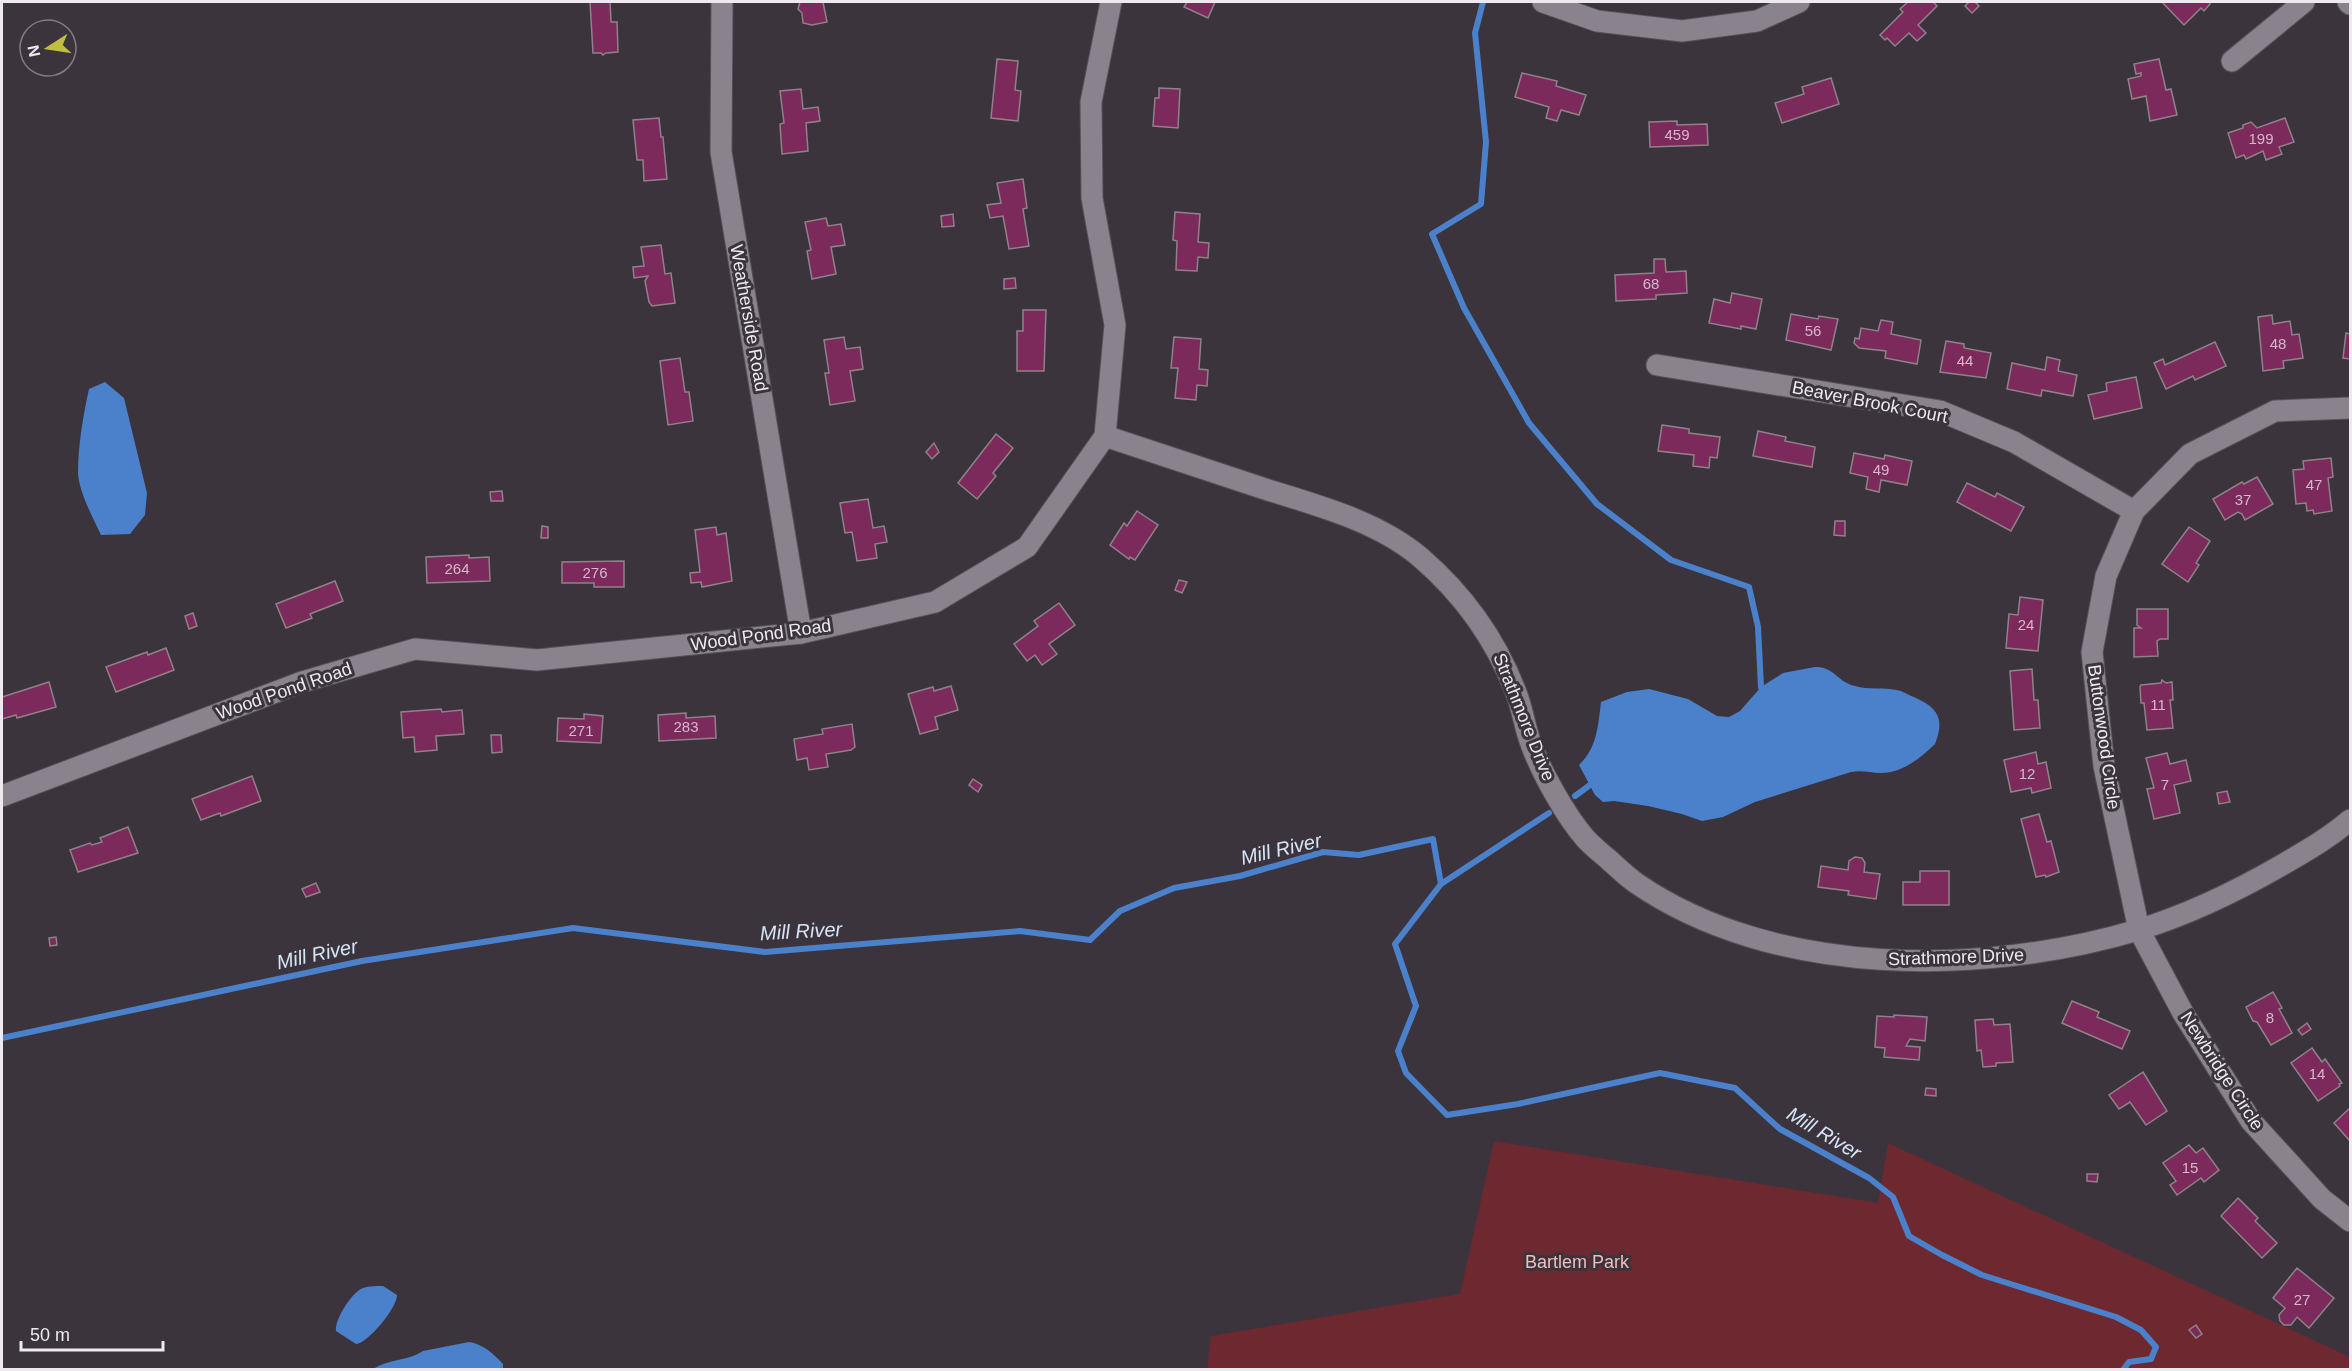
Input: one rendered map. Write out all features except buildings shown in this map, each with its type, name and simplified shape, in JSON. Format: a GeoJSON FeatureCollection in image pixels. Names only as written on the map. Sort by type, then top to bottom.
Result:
{"type":"FeatureCollection","features":[{"type":"Feature","properties":{"kind":"street","name":"Weatherside Road"},"geometry":{"type":"LineString","coordinates":[[722,2],[721,152],[801,633]]}},
{"type":"Feature","properties":{"kind":"street"},"geometry":{"type":"LineString","coordinates":[[1105,436],[1115,325],[1092,198],[1091,102],[1111,2]]}},
{"type":"Feature","properties":{"kind":"street"},"geometry":{"type":"LineString","coordinates":[[1544,2],[1597,21],[1682,31],[1757,21],[1799,2]]}},
{"type":"Feature","properties":{"kind":"street"},"geometry":{"type":"LineString","coordinates":[[2232,61],[2304,2]]}},
{"type":"Feature","properties":{"kind":"street","name":"Beaver Brook Court"},"geometry":{"type":"LineString","coordinates":[[1657,365],[1940,411],[2014,441],[2134,511]]}},
{"type":"Feature","properties":{"kind":"street","name":"Buttonwood Circle"},"geometry":{"type":"LineString","coordinates":[[2139,930],[2104,766],[2092,652],[2106,576],[2134,511],[2190,454],[2275,411],[2350,408]]}},
{"type":"Feature","properties":{"kind":"street","name":"Wood Pond Road"},"geometry":{"type":"LineString","coordinates":[[2,796],[302,682],[415,649],[537,660],[801,633],[935,602],[1026,547],[1105,436]]}},
{"type":"Feature","properties":{"kind":"street","name":"Strathmore Drive"},"geometry":{"type":"LineString","coordinates":[[1105,436],[1317,505],[1371,527],[1416,554],[1462,596],[1494,643],[1516,692],[1535,753],[1552,789],[1585,838],[1634,882],[1692,916],[1752,938],[1872,959],[1920,962],[1980,960],[2038,953],[2139,930],[2238,891],[2332,836],[2350,820]]}},
{"type":"Feature","properties":{"kind":"street","name":"Newbridge Circle"},"geometry":{"type":"LineString","coordinates":[[2139,930],[2182,1013],[2251,1121],[2322,1199],[2350,1221]]}},
{"type":"Feature","properties":{"kind":"green space","name":"Bartlem Park"},"geometry":{"type":"Polygon","coordinates":[[[1494,1141],[1878,1203],[1888,1143],[2350,1357],[2350,1370],[1207,1370],[1211,1336],[1460,1294],[1494,1141]]]}},
{"type":"Feature","properties":{"kind":"water"},"geometry":{"type":"Polygon","coordinates":[[[105,382],[124,398],[147,493],[145,515],[130,534],[101,535],[87,505],[79,480],[80,442],[89,389],[105,382]]]}},
{"type":"Feature","properties":{"kind":"water"},"geometry":{"type":"Polygon","coordinates":[[[1815,667],[1827,669],[1855,686],[1899,691],[1929,705],[1939,721],[1935,744],[1904,768],[1881,773],[1851,772],[1755,802],[1723,817],[1702,821],[1648,806],[1614,801],[1603,802],[1595,795],[1579,765],[1593,744],[1601,702],[1627,692],[1649,689],[1688,699],[1717,716],[1729,717],[1740,711],[1761,687],[1783,673],[1815,667]]]}},
{"type":"Feature","properties":{"kind":"water"},"geometry":{"type":"Polygon","coordinates":[[[383,1286],[397,1295],[396,1301],[387,1316],[367,1338],[356,1344],[336,1331],[341,1314],[354,1295],[363,1288],[383,1286]]]}},
{"type":"Feature","properties":{"kind":"water"},"geometry":{"type":"Polygon","coordinates":[[[469,1342],[484,1347],[492,1353],[503,1364],[503,1369],[373,1369],[423,1351],[469,1342]]]}},
{"type":"Feature","properties":{"kind":"waterway"},"geometry":{"type":"LineString","coordinates":[[1483,2],[1475,33],[1486,142],[1481,204],[1432,234],[1464,308],[1529,423],[1597,504],[1671,560],[1749,587],[1758,627],[1761,687]]}},
{"type":"Feature","properties":{"kind":"waterway"},"geometry":{"type":"LineString","coordinates":[[1575,796],[1590,785]]}},
{"type":"Feature","properties":{"kind":"waterway"},"geometry":{"type":"LineString","coordinates":[[1441,884],[1549,813]]}},
{"type":"Feature","properties":{"kind":"waterway","name":"Mill River"},"geometry":{"type":"LineString","coordinates":[[2,1038],[362,961],[573,928],[765,952],[1020,931],[1090,940],[1120,911],[1174,888],[1240,876],[1323,852],[1359,855],[1433,839],[1441,884],[1395,944],[1416,1006],[1398,1051],[1406,1073],[1447,1115],[1518,1104],[1660,1073],[1735,1088],[1780,1129],[1869,1178],[1893,1197],[1909,1236],[1982,1275],[2116,1317],[2141,1330],[2156,1347],[2151,1359],[2129,1362],[2123,1370]]}}]}
